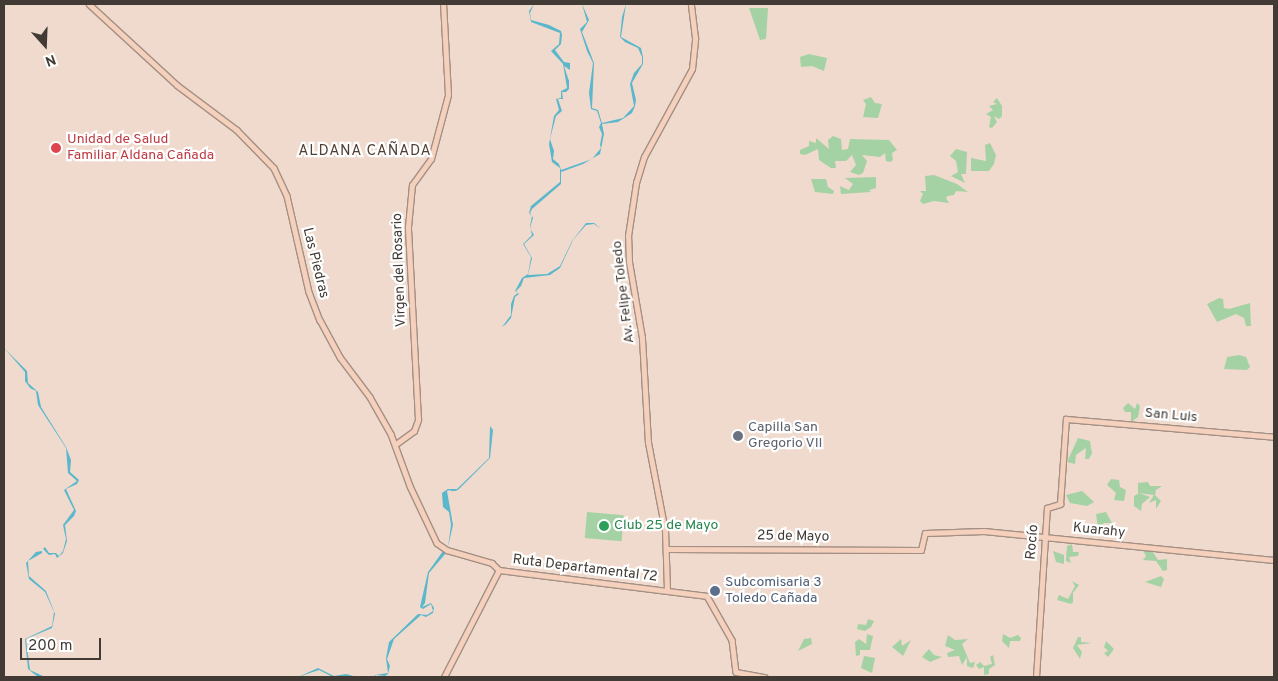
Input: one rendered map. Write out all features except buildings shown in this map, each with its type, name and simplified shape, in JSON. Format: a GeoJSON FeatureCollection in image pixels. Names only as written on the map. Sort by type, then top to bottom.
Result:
{"type":"FeatureCollection","features":[{"type":"Feature","properties":{"kind":"street","name":"Las Piedras"},"geometry":{"type":"LineString","coordinates":[[89,4],[177,84],[237,130],[274,168],[287,196],[309,292],[320,320],[344,363],[376,406],[396,444],[413,493],[445,549],[492,563],[499,570]]}},
{"type":"Feature","properties":{"kind":"street","name":"Virgen del Rosario"},"geometry":{"type":"LineString","coordinates":[[396,444],[417,426],[408,227],[412,185],[431,159],[448,95],[443,4]]}},
{"type":"Feature","properties":{"kind":"street","name":"Av. Felipe Toledo"},"geometry":{"type":"LineString","coordinates":[[667,590],[666,548],[647,435],[642,338],[629,262],[628,236],[636,183],[644,157],[692,69],[695,44],[691,4]]}},
{"type":"Feature","properties":{"kind":"street","name":"San Luis"},"geometry":{"type":"LineString","coordinates":[[1066,419],[1274,437]]}},
{"type":"Feature","properties":{"kind":"street","name":"Rocío"},"geometry":{"type":"LineString","coordinates":[[1036,677],[1047,508],[1060,504],[1066,419]]}},
{"type":"Feature","properties":{"kind":"street","name":"Kuarahy"},"geometry":{"type":"LineString","coordinates":[[921,550],[922,535],[984,531],[1274,560]]}},
{"type":"Feature","properties":{"kind":"street","name":"25 de Mayo"},"geometry":{"type":"LineString","coordinates":[[666,548],[921,550]]}},
{"type":"Feature","properties":{"kind":"street","name":"Ruta Departamental 72"},"geometry":{"type":"LineString","coordinates":[[499,570],[707,596],[732,640],[736,672],[765,677]]}},
{"type":"Feature","properties":{"kind":"street"},"geometry":{"type":"LineString","coordinates":[[444,677],[499,570]]}},
{"type":"Feature","properties":{"kind":"green space"},"geometry":{"type":"Polygon","coordinates":[[[749,8],[768,8],[766,39],[760,40],[749,8]]]}},
{"type":"Feature","properties":{"kind":"green space"},"geometry":{"type":"Polygon","coordinates":[[[809,54],[827,58],[824,71],[812,66],[801,67],[800,57],[809,54]]]}},
{"type":"Feature","properties":{"kind":"green space"},"geometry":{"type":"Polygon","coordinates":[[[871,97],[875,103],[882,104],[878,118],[863,117],[866,104],[863,100],[871,97]]]}},
{"type":"Feature","properties":{"kind":"green space"},"geometry":{"type":"Polygon","coordinates":[[[997,98],[1002,106],[1002,116],[999,119],[994,116],[997,122],[992,128],[989,127],[991,117],[986,114],[993,110],[989,106],[997,104],[993,102],[997,98]]]}},
{"type":"Feature","properties":{"kind":"green space"},"geometry":{"type":"Polygon","coordinates":[[[833,136],[841,139],[842,150],[848,149],[850,139],[889,140],[897,150],[892,153],[893,160],[890,162],[886,161],[885,153],[880,157],[862,155],[867,161],[863,173],[859,175],[850,172],[856,165],[852,155],[846,161],[835,161],[836,168],[831,168],[819,160],[818,149],[805,155],[800,154],[800,150],[809,146],[809,141],[816,143],[816,138],[829,149],[828,140],[833,136]]]}},
{"type":"Feature","properties":{"kind":"green space"},"geometry":{"type":"Polygon","coordinates":[[[990,143],[996,155],[994,164],[989,171],[971,171],[971,158],[986,161],[985,145],[990,143]]]}},
{"type":"Feature","properties":{"kind":"green space"},"geometry":{"type":"Polygon","coordinates":[[[956,149],[967,152],[966,174],[961,174],[965,183],[951,176],[958,172],[956,161],[950,156],[956,149]]]}},
{"type":"Feature","properties":{"kind":"green space"},"geometry":{"type":"Polygon","coordinates":[[[934,175],[957,184],[968,192],[956,191],[954,195],[946,198],[949,203],[934,201],[923,204],[920,201],[923,194],[920,191],[926,191],[925,176],[934,175]]]}},
{"type":"Feature","properties":{"kind":"green space"},"geometry":{"type":"Polygon","coordinates":[[[876,177],[876,188],[869,190],[871,192],[841,194],[840,186],[849,190],[853,184],[845,178],[876,177]]]}},
{"type":"Feature","properties":{"kind":"green space"},"geometry":{"type":"Polygon","coordinates":[[[811,179],[826,179],[828,187],[834,191],[833,194],[815,192],[811,179]]]}},
{"type":"Feature","properties":{"kind":"green space"},"geometry":{"type":"Polygon","coordinates":[[[1219,298],[1223,299],[1224,308],[1229,309],[1250,303],[1251,326],[1246,326],[1244,318],[1236,314],[1217,322],[1207,304],[1219,298]]]}},
{"type":"Feature","properties":{"kind":"green space"},"geometry":{"type":"Polygon","coordinates":[[[1239,355],[1246,357],[1250,367],[1247,370],[1224,369],[1227,357],[1239,355]]]}},
{"type":"Feature","properties":{"kind":"green space"},"geometry":{"type":"Polygon","coordinates":[[[1128,403],[1135,409],[1137,403],[1140,406],[1138,417],[1131,422],[1131,412],[1125,412],[1123,408],[1128,403]]]}},
{"type":"Feature","properties":{"kind":"green space"},"geometry":{"type":"Polygon","coordinates":[[[1078,438],[1090,441],[1092,453],[1089,459],[1085,459],[1086,448],[1076,455],[1075,464],[1067,462],[1078,438]]]}},
{"type":"Feature","properties":{"kind":"green space"},"geometry":{"type":"Polygon","coordinates":[[[1111,479],[1119,480],[1120,487],[1126,490],[1124,501],[1114,500],[1116,493],[1107,485],[1111,479]]]}},
{"type":"Feature","properties":{"kind":"green space"},"geometry":{"type":"Polygon","coordinates":[[[1148,482],[1150,486],[1162,486],[1156,490],[1155,495],[1161,501],[1156,509],[1156,500],[1149,503],[1154,495],[1138,493],[1138,483],[1148,482]]]}},
{"type":"Feature","properties":{"kind":"green space"},"geometry":{"type":"Polygon","coordinates":[[[1082,491],[1094,502],[1087,506],[1070,503],[1066,495],[1082,491]]]}},
{"type":"Feature","properties":{"kind":"green space"},"geometry":{"type":"Polygon","coordinates":[[[1139,493],[1150,497],[1142,504],[1141,511],[1134,506],[1134,496],[1139,493]]]}},
{"type":"Feature","properties":{"kind":"green space","name":"Club 25 de Mayo"},"geometry":{"type":"Polygon","coordinates":[[[587,512],[624,515],[622,541],[585,538],[587,512]]]}},
{"type":"Feature","properties":{"kind":"green space"},"geometry":{"type":"Polygon","coordinates":[[[1106,512],[1112,523],[1104,523],[1098,529],[1096,514],[1106,512]]]}},
{"type":"Feature","properties":{"kind":"green space"},"geometry":{"type":"Polygon","coordinates":[[[1072,544],[1073,552],[1079,552],[1078,556],[1069,557],[1071,563],[1066,561],[1067,546],[1072,544]]]}},
{"type":"Feature","properties":{"kind":"green space"},"geometry":{"type":"Polygon","coordinates":[[[1142,549],[1151,549],[1158,560],[1167,559],[1167,570],[1163,571],[1156,561],[1143,560],[1146,556],[1142,549]]]}},
{"type":"Feature","properties":{"kind":"green space"},"geometry":{"type":"Polygon","coordinates":[[[1053,551],[1064,555],[1064,564],[1056,562],[1053,551]]]}},
{"type":"Feature","properties":{"kind":"green space"},"geometry":{"type":"Polygon","coordinates":[[[1161,576],[1164,579],[1161,587],[1145,582],[1161,576]]]}},
{"type":"Feature","properties":{"kind":"green space"},"geometry":{"type":"Polygon","coordinates":[[[1072,581],[1079,585],[1073,593],[1073,602],[1071,604],[1057,600],[1059,595],[1068,599],[1075,586],[1072,581]]]}},
{"type":"Feature","properties":{"kind":"green space"},"geometry":{"type":"Polygon","coordinates":[[[868,619],[874,621],[871,627],[865,631],[857,629],[858,624],[866,625],[868,619]]]}},
{"type":"Feature","properties":{"kind":"green space"},"geometry":{"type":"Polygon","coordinates":[[[867,634],[873,636],[870,650],[860,650],[860,655],[856,656],[855,642],[859,639],[866,644],[867,634]]]}},
{"type":"Feature","properties":{"kind":"green space"},"geometry":{"type":"Polygon","coordinates":[[[1003,634],[1010,638],[1018,635],[1021,638],[1020,641],[1010,641],[1009,648],[1002,641],[1003,634]]]}},
{"type":"Feature","properties":{"kind":"green space"},"geometry":{"type":"Polygon","coordinates":[[[948,635],[955,640],[968,639],[962,644],[970,663],[975,662],[973,668],[967,666],[967,657],[962,665],[959,656],[948,657],[947,653],[955,650],[945,646],[948,635]]]}},
{"type":"Feature","properties":{"kind":"green space"},"geometry":{"type":"Polygon","coordinates":[[[1078,637],[1081,637],[1081,642],[1092,643],[1077,645],[1082,652],[1080,659],[1073,648],[1078,637]]]}},
{"type":"Feature","properties":{"kind":"green space"},"geometry":{"type":"Polygon","coordinates":[[[811,638],[812,644],[798,651],[804,639],[811,638]]]}},
{"type":"Feature","properties":{"kind":"green space"},"geometry":{"type":"Polygon","coordinates":[[[901,639],[902,646],[911,640],[903,656],[892,647],[901,639]]]}},
{"type":"Feature","properties":{"kind":"green space"},"geometry":{"type":"Polygon","coordinates":[[[1106,641],[1114,649],[1108,657],[1104,653],[1108,651],[1104,647],[1106,641]]]}},
{"type":"Feature","properties":{"kind":"green space"},"geometry":{"type":"Polygon","coordinates":[[[929,649],[934,655],[942,657],[930,662],[922,657],[929,649]]]}},
{"type":"Feature","properties":{"kind":"green space"},"geometry":{"type":"Polygon","coordinates":[[[993,655],[995,665],[989,669],[989,674],[984,675],[984,667],[979,669],[976,665],[980,662],[984,666],[992,664],[990,657],[993,655]]]}},
{"type":"Feature","properties":{"kind":"green space"},"geometry":{"type":"Polygon","coordinates":[[[864,656],[875,658],[872,673],[861,668],[864,656]]]}},
{"type":"Feature","properties":{"kind":"water"},"geometry":{"type":"Polygon","coordinates":[[[534,4],[530,13],[531,20],[549,25],[561,31],[561,44],[555,50],[564,62],[570,63],[570,70],[564,66],[569,81],[569,89],[566,92],[562,92],[563,99],[558,99],[562,111],[556,116],[550,139],[554,151],[553,159],[559,164],[561,170],[591,159],[561,172],[561,184],[532,209],[530,213],[532,216],[529,213],[531,206],[560,182],[560,168],[552,162],[549,144],[554,116],[559,110],[556,99],[561,98],[561,91],[567,88],[563,64],[551,51],[559,44],[560,33],[531,22],[529,11],[534,4]]]}},
{"type":"Feature","properties":{"kind":"water"},"geometry":{"type":"Polygon","coordinates":[[[582,4],[589,20],[582,32],[594,63],[592,108],[598,110],[602,123],[623,118],[634,106],[630,84],[634,73],[642,64],[642,57],[638,48],[625,42],[620,37],[622,17],[626,4],[621,37],[641,48],[643,57],[643,64],[632,83],[636,100],[635,106],[632,113],[618,122],[602,124],[604,134],[600,154],[592,158],[601,148],[602,134],[597,111],[591,109],[589,93],[593,63],[580,29],[587,22],[582,4]]]}},
{"type":"Feature","properties":{"kind":"water"},"geometry":{"type":"Polygon","coordinates":[[[586,223],[594,223],[601,229],[594,224],[586,225],[573,240],[560,268],[550,275],[524,278],[521,286],[516,291],[518,293],[515,291],[522,278],[528,274],[531,257],[523,244],[532,235],[531,229],[534,235],[524,244],[532,258],[528,275],[547,274],[560,266],[572,241],[586,223]]]}},
{"type":"Feature","properties":{"kind":"water"},"geometry":{"type":"Polygon","coordinates":[[[518,293],[515,297],[511,318],[502,327],[511,315],[511,304],[514,296],[518,293]]]}},
{"type":"Feature","properties":{"kind":"water"},"geometry":{"type":"Polygon","coordinates":[[[4,348],[27,371],[28,383],[38,392],[41,407],[66,447],[71,460],[70,472],[79,480],[77,484],[66,489],[76,511],[74,516],[65,525],[67,541],[63,553],[57,558],[55,554],[49,555],[43,549],[45,547],[49,553],[56,553],[59,556],[63,551],[66,539],[63,525],[74,510],[64,490],[77,481],[68,473],[66,448],[38,405],[36,391],[30,388],[25,381],[25,372],[4,348]]]}},
{"type":"Feature","properties":{"kind":"water"},"geometry":{"type":"Polygon","coordinates":[[[490,426],[493,430],[490,458],[458,490],[447,491],[453,525],[448,547],[451,525],[449,512],[443,507],[442,493],[448,489],[457,489],[489,458],[490,426]]]}},
{"type":"Feature","properties":{"kind":"water"},"geometry":{"type":"Polygon","coordinates":[[[42,551],[42,553],[28,561],[29,576],[46,591],[55,614],[52,628],[26,639],[30,670],[45,677],[38,677],[28,669],[25,639],[52,626],[54,612],[45,592],[29,579],[26,563],[36,552],[42,551]]]}},
{"type":"Feature","properties":{"kind":"water"},"geometry":{"type":"Polygon","coordinates":[[[443,551],[446,553],[429,573],[425,603],[422,607],[431,603],[434,608],[433,613],[426,617],[421,615],[394,639],[387,659],[390,666],[388,674],[385,676],[376,675],[374,677],[375,675],[388,673],[386,658],[389,642],[418,614],[427,615],[433,611],[431,604],[423,609],[420,607],[428,572],[443,551]]]}},
{"type":"Feature","properties":{"kind":"water"},"geometry":{"type":"Polygon","coordinates":[[[318,668],[334,676],[346,674],[357,677],[333,677],[319,670],[298,677],[318,668]]]}},
{"type":"Feature","properties":{"kind":"place","name":"Unidad de Salud Familiar Aldana Cañada"},"geometry":{"type":"Point","coordinates":[56,148]}},
{"type":"Feature","properties":{"kind":"place","name":"Capilla San Gregorio VII"},"geometry":{"type":"Point","coordinates":[738,436]}},
{"type":"Feature","properties":{"kind":"place","name":"Club 25 de Mayo"},"geometry":{"type":"Point","coordinates":[604,526]}},
{"type":"Feature","properties":{"kind":"place","name":"Subcomisaria 3 Toledo Cañada"},"geometry":{"type":"Point","coordinates":[715,591]}},
{"type":"Feature","properties":{"kind":"district","name":"ALDANA CAÑADA"},"geometry":{"type":"Point","coordinates":[365,152]}}]}
